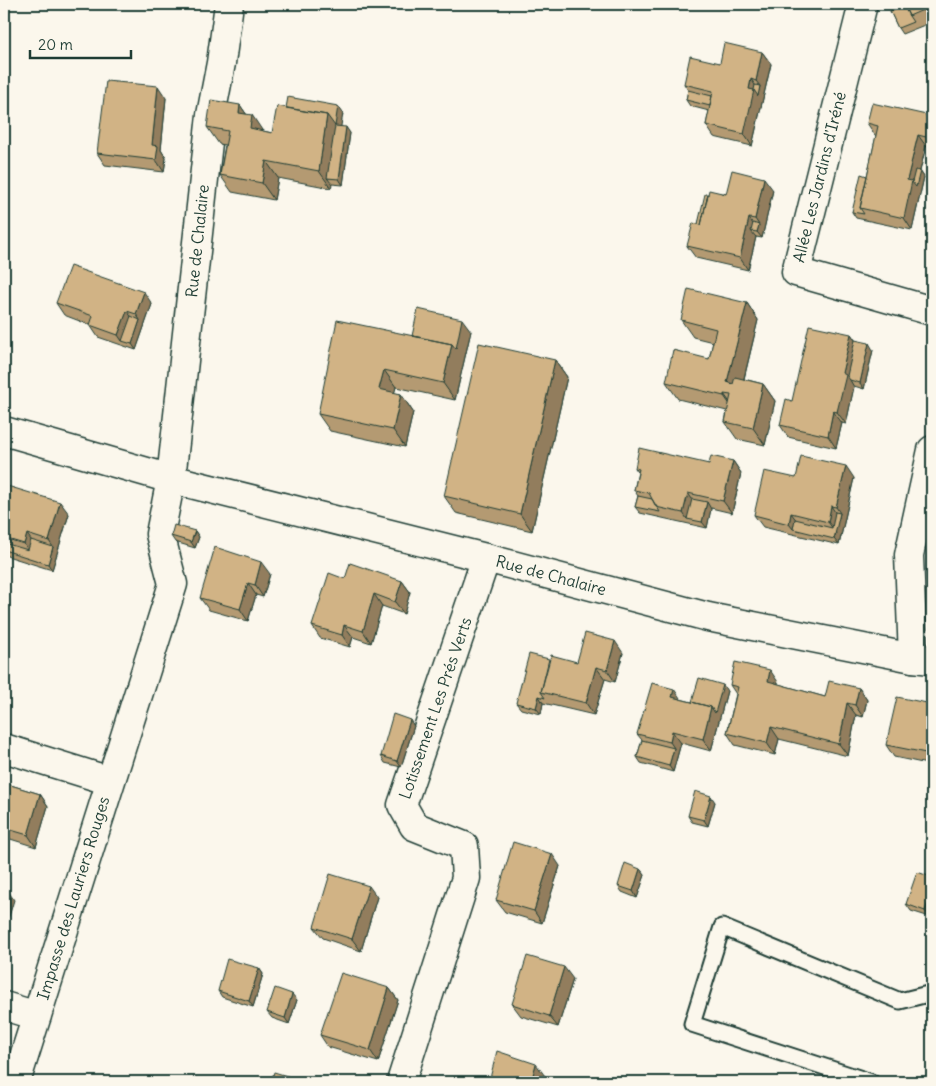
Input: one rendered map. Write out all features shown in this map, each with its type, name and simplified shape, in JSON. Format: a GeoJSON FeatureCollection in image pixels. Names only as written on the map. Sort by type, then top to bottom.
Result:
{"type":"FeatureCollection","features":[{"type":"Feature","properties":{"kind":"street","name":"Rue de Chalaire"},"geometry":{"type":"LineString","coordinates":[[171,479],[211,115],[221,63],[229,4]]}},
{"type":"Feature","properties":{"kind":"street","name":"Allée Les Jardins d'Iréné"},"geometry":{"type":"LineString","coordinates":[[863,4],[796,272],[932,311]]}},
{"type":"Feature","properties":{"kind":"street","name":"Rue de Chalaire"},"geometry":{"type":"LineString","coordinates":[[4,431],[171,479],[486,558],[708,617],[923,659]]}},
{"type":"Feature","properties":{"kind":"street"},"geometry":{"type":"LineString","coordinates":[[923,659],[909,556],[932,450]]}},
{"type":"Feature","properties":{"kind":"street","name":"Impasse des Lauriers Rouges"},"geometry":{"type":"LineString","coordinates":[[16,1082],[173,584],[160,534],[171,479]]}},
{"type":"Feature","properties":{"kind":"street","name":"Lotissement Les Prés Verts"},"geometry":{"type":"LineString","coordinates":[[401,1082],[466,878],[464,846],[414,826],[402,805],[486,558]]}},
{"type":"Feature","properties":{"kind":"street","name":"Impasse des Lauriers Rouges"},"geometry":{"type":"LineString","coordinates":[[4,748],[110,781]]}},
{"type":"Feature","properties":{"kind":"street","name":"Impasse des Lauriers Rouges"},"geometry":{"type":"LineString","coordinates":[[4,1006],[37,1016]]}},
{"type":"Feature","properties":{"kind":"lane"},"geometry":{"type":"LineString","coordinates":[[871,1082],[692,1024],[722,927],[900,1001],[932,993]]}},
{"type":"Feature","properties":{"kind":"building"},"geometry":{"type":"Polygon","coordinates":[[[903,4],[932,4],[932,6],[909,16],[903,4]]]}},
{"type":"Feature","properties":{"kind":"building"},"geometry":{"type":"Polygon","coordinates":[[[904,5],[913,22],[898,28],[890,11],[904,5]]]}},
{"type":"Feature","properties":{"kind":"building"},"geometry":{"type":"Polygon","coordinates":[[[724,43],[762,52],[756,81],[751,79],[749,89],[754,90],[744,134],[706,125],[713,91],[684,84],[690,56],[720,63],[724,43]]]}},
{"type":"Feature","properties":{"kind":"building"},"geometry":{"type":"Polygon","coordinates":[[[106,81],[158,86],[152,145],[158,146],[156,160],[97,153],[106,81]]]}},
{"type":"Feature","properties":{"kind":"building"},"geometry":{"type":"Polygon","coordinates":[[[755,85],[760,86],[758,96],[754,90],[755,85]]]}},
{"type":"Feature","properties":{"kind":"building"},"geometry":{"type":"Polygon","coordinates":[[[688,90],[712,96],[710,106],[686,100],[688,90]]]}},
{"type":"Feature","properties":{"kind":"building"},"geometry":{"type":"Polygon","coordinates":[[[288,97],[338,106],[335,126],[327,115],[286,108],[288,97]]]}},
{"type":"Feature","properties":{"kind":"building"},"geometry":{"type":"Polygon","coordinates":[[[211,100],[240,105],[239,113],[252,115],[250,128],[272,133],[277,106],[327,115],[319,171],[266,161],[262,183],[220,175],[228,131],[207,127],[211,100]]]}},
{"type":"Feature","properties":{"kind":"building"},"geometry":{"type":"Polygon","coordinates":[[[872,103],[931,116],[926,137],[918,135],[907,180],[912,181],[904,218],[860,208],[878,126],[867,123],[872,103]]]}},
{"type":"Feature","properties":{"kind":"building"},"geometry":{"type":"Polygon","coordinates":[[[335,126],[346,127],[339,179],[327,178],[335,126]]]}},
{"type":"Feature","properties":{"kind":"building"},"geometry":{"type":"Polygon","coordinates":[[[732,170],[764,178],[755,219],[749,218],[740,258],[687,246],[693,223],[701,225],[709,190],[726,194],[732,170]]]}},
{"type":"Feature","properties":{"kind":"building"},"geometry":{"type":"Polygon","coordinates":[[[915,170],[920,171],[916,187],[912,182],[915,170]]]}},
{"type":"Feature","properties":{"kind":"building"},"geometry":{"type":"Polygon","coordinates":[[[861,174],[867,176],[860,208],[864,214],[852,212],[861,174]]]}},
{"type":"Feature","properties":{"kind":"building"},"geometry":{"type":"Polygon","coordinates":[[[705,194],[708,194],[701,225],[698,224],[705,194]]]}},
{"type":"Feature","properties":{"kind":"building"},"geometry":{"type":"Polygon","coordinates":[[[753,223],[759,225],[757,232],[751,231],[753,223]]]}},
{"type":"Feature","properties":{"kind":"building"},"geometry":{"type":"Polygon","coordinates":[[[70,266],[144,292],[136,314],[127,311],[118,335],[90,325],[93,316],[56,303],[70,266]]]}},
{"type":"Feature","properties":{"kind":"building"},"geometry":{"type":"Polygon","coordinates":[[[688,289],[747,303],[727,382],[733,384],[735,377],[763,384],[753,428],[725,422],[731,395],[724,394],[724,396],[666,382],[673,350],[709,359],[716,329],[681,320],[688,289]]]}},
{"type":"Feature","properties":{"kind":"building"},"geometry":{"type":"Polygon","coordinates":[[[418,309],[462,319],[456,349],[452,344],[412,336],[418,309]]]}},
{"type":"Feature","properties":{"kind":"building"},"geometry":{"type":"Polygon","coordinates":[[[131,316],[140,320],[132,344],[122,341],[131,316]]]}},
{"type":"Feature","properties":{"kind":"building"},"geometry":{"type":"Polygon","coordinates":[[[337,320],[452,344],[443,383],[384,370],[379,389],[401,394],[393,430],[318,414],[337,320]]]}},
{"type":"Feature","properties":{"kind":"building"},"geometry":{"type":"Polygon","coordinates":[[[809,325],[851,334],[842,373],[846,375],[837,412],[833,411],[828,436],[780,425],[786,399],[792,401],[809,325]]]}},
{"type":"Feature","properties":{"kind":"building"},"geometry":{"type":"Polygon","coordinates":[[[855,340],[869,343],[860,383],[850,380],[847,376],[855,340]]]}},
{"type":"Feature","properties":{"kind":"building"},"geometry":{"type":"Polygon","coordinates":[[[479,343],[555,360],[520,514],[444,496],[479,343]]]}},
{"type":"Feature","properties":{"kind":"building"},"geometry":{"type":"Polygon","coordinates":[[[639,448],[709,464],[711,456],[733,461],[723,501],[688,493],[683,513],[656,507],[649,493],[634,490],[639,469],[635,468],[639,448]]]}},
{"type":"Feature","properties":{"kind":"building"},"geometry":{"type":"Polygon","coordinates":[[[801,456],[846,466],[836,507],[831,506],[828,522],[791,513],[789,524],[754,515],[764,471],[796,478],[801,456]]]}},
{"type":"Feature","properties":{"kind":"building"},"geometry":{"type":"Polygon","coordinates":[[[4,485],[60,502],[49,541],[27,534],[24,544],[4,538],[4,485]]]}},
{"type":"Feature","properties":{"kind":"building"},"geometry":{"type":"Polygon","coordinates":[[[638,496],[652,499],[660,512],[635,507],[638,496]]]}},
{"type":"Feature","properties":{"kind":"building"},"geometry":{"type":"Polygon","coordinates":[[[692,499],[707,502],[702,522],[687,519],[692,499]]]}},
{"type":"Feature","properties":{"kind":"building"},"geometry":{"type":"Polygon","coordinates":[[[835,512],[840,513],[834,539],[793,529],[795,519],[832,528],[835,512]]]}},
{"type":"Feature","properties":{"kind":"building"},"geometry":{"type":"Polygon","coordinates":[[[174,525],[195,531],[191,542],[171,536],[174,525]]]}},
{"type":"Feature","properties":{"kind":"building"},"geometry":{"type":"Polygon","coordinates":[[[31,540],[53,547],[48,564],[4,550],[4,543],[28,550],[31,540]]]}},
{"type":"Feature","properties":{"kind":"building"},"geometry":{"type":"Polygon","coordinates":[[[215,547],[261,562],[255,585],[248,583],[240,609],[200,598],[215,547]]]}},
{"type":"Feature","properties":{"kind":"building"},"geometry":{"type":"Polygon","coordinates":[[[350,563],[402,581],[395,602],[374,594],[363,631],[344,625],[342,635],[312,626],[329,573],[345,579],[350,563]]]}},
{"type":"Feature","properties":{"kind":"building"},"geometry":{"type":"Polygon","coordinates":[[[585,633],[615,641],[607,670],[596,667],[586,703],[541,692],[551,655],[577,662],[585,633]]]}},
{"type":"Feature","properties":{"kind":"building"},"geometry":{"type":"Polygon","coordinates":[[[529,654],[549,659],[541,692],[545,698],[539,696],[536,708],[516,703],[529,654]]]}},
{"type":"Feature","properties":{"kind":"building"},"geometry":{"type":"Polygon","coordinates":[[[735,662],[770,670],[768,681],[825,697],[829,681],[859,688],[855,705],[847,703],[839,744],[771,727],[767,743],[727,733],[738,687],[730,685],[735,662]]]}},
{"type":"Feature","properties":{"kind":"building"},"geometry":{"type":"Polygon","coordinates":[[[699,678],[723,685],[715,713],[711,707],[692,702],[699,678]]]}},
{"type":"Feature","properties":{"kind":"building"},"geometry":{"type":"Polygon","coordinates":[[[652,683],[674,689],[672,697],[711,707],[703,739],[672,731],[670,742],[637,734],[652,683]]]}},
{"type":"Feature","properties":{"kind":"building"},"geometry":{"type":"Polygon","coordinates":[[[897,697],[932,704],[931,754],[886,745],[897,697]]]}},
{"type":"Feature","properties":{"kind":"building"},"geometry":{"type":"Polygon","coordinates":[[[393,714],[410,720],[397,761],[381,756],[393,714]]]}},
{"type":"Feature","properties":{"kind":"building"},"geometry":{"type":"Polygon","coordinates":[[[642,740],[674,748],[669,766],[637,757],[642,740]]]}},
{"type":"Feature","properties":{"kind":"building"},"geometry":{"type":"Polygon","coordinates":[[[4,783],[40,794],[28,835],[4,828],[4,783]]]}},
{"type":"Feature","properties":{"kind":"building"},"geometry":{"type":"Polygon","coordinates":[[[695,791],[711,796],[704,820],[688,816],[695,791]]]}},
{"type":"Feature","properties":{"kind":"building"},"geometry":{"type":"Polygon","coordinates":[[[932,805],[932,825],[927,823],[932,805]]]}},
{"type":"Feature","properties":{"kind":"building"},"geometry":{"type":"Polygon","coordinates":[[[932,830],[932,840],[927,839],[932,830]]]}},
{"type":"Feature","properties":{"kind":"building"},"geometry":{"type":"Polygon","coordinates":[[[513,842],[552,854],[534,911],[496,900],[513,842]]]}},
{"type":"Feature","properties":{"kind":"building"},"geometry":{"type":"Polygon","coordinates":[[[625,863],[640,869],[633,891],[618,886],[625,863]]]}},
{"type":"Feature","properties":{"kind":"building"},"geometry":{"type":"Polygon","coordinates":[[[917,872],[932,877],[932,890],[925,911],[906,904],[917,872]]]}},
{"type":"Feature","properties":{"kind":"building"},"geometry":{"type":"Polygon","coordinates":[[[330,874],[369,886],[352,939],[314,927],[330,874]]]}},
{"type":"Feature","properties":{"kind":"building"},"geometry":{"type":"Polygon","coordinates":[[[527,956],[564,967],[549,1016],[512,1004],[527,956]]]}},
{"type":"Feature","properties":{"kind":"building"},"geometry":{"type":"Polygon","coordinates":[[[227,959],[259,968],[249,1001],[218,991],[227,959]]]}},
{"type":"Feature","properties":{"kind":"building"},"geometry":{"type":"Polygon","coordinates":[[[341,973],[389,988],[370,1050],[320,1035],[341,973]]]}},
{"type":"Feature","properties":{"kind":"building"},"geometry":{"type":"Polygon","coordinates":[[[275,988],[292,994],[285,1018],[267,1012],[275,988]]]}},
{"type":"Feature","properties":{"kind":"building"},"geometry":{"type":"Polygon","coordinates":[[[497,1051],[536,1064],[531,1082],[489,1082],[497,1051]]]}},
{"type":"Feature","properties":{"kind":"building"},"geometry":{"type":"Polygon","coordinates":[[[274,1072],[307,1082],[271,1082],[274,1072]]]}}]}
